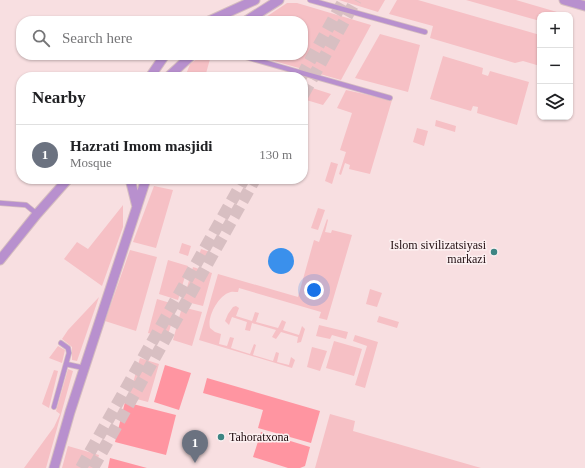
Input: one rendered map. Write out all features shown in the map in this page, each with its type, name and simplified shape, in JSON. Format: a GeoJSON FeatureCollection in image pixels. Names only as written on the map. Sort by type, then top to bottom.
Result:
{"type":"FeatureCollection","features":[{"type":"Feature","properties":{"kind":"street"},"geometry":{"type":"LineString","coordinates":[[220,16],[255,0]]}},
{"type":"Feature","properties":{"kind":"street"},"geometry":{"type":"LineString","coordinates":[[254,16],[279,0]]}},
{"type":"Feature","properties":{"kind":"street"},"geometry":{"type":"LineString","coordinates":[[564,0],[585,6]]}},
{"type":"Feature","properties":{"kind":"street"},"geometry":{"type":"LineString","coordinates":[[153,72],[162,60]]}},
{"type":"Feature","properties":{"kind":"street"},"geometry":{"type":"LineString","coordinates":[[174,72],[187,60]]}},
{"type":"Feature","properties":{"kind":"street"},"geometry":{"type":"LineString","coordinates":[[178,72],[179,67]]}},
{"type":"Feature","properties":{"kind":"street"},"geometry":{"type":"LineString","coordinates":[[0,260],[64,184]]}},
{"type":"Feature","properties":{"kind":"street"},"geometry":{"type":"LineString","coordinates":[[131,184],[137,207]]}},
{"type":"Feature","properties":{"kind":"street"},"geometry":{"type":"LineString","coordinates":[[54,468],[84,368],[144,184]]}},
{"type":"Feature","properties":{"kind":"lane"},"geometry":{"type":"LineString","coordinates":[[310,0],[425,32]]}},
{"type":"Feature","properties":{"kind":"lane"},"geometry":{"type":"LineString","coordinates":[[257,60],[299,72]]}},
{"type":"Feature","properties":{"kind":"lane"},"geometry":{"type":"LineString","coordinates":[[308,75],[390,98]]}},
{"type":"Feature","properties":{"kind":"lane"},"geometry":{"type":"LineString","coordinates":[[0,203],[26,205],[37,214]]}},
{"type":"Feature","properties":{"kind":"lane"},"geometry":{"type":"LineString","coordinates":[[54,407],[70,353],[69,350],[61,343]]}},
{"type":"Feature","properties":{"kind":"lane"},"geometry":{"type":"LineString","coordinates":[[66,364],[84,368]]}},
{"type":"Feature","properties":{"kind":"shaded area"},"geometry":{"type":"Polygon","coordinates":[[[339,0],[385,0],[378,12],[339,0]]]}},
{"type":"Feature","properties":{"kind":"shaded area"},"geometry":{"type":"Polygon","coordinates":[[[397,0],[418,0],[537,34],[537,65],[523,61],[515,63],[430,38],[433,26],[389,14],[397,0]]]}},
{"type":"Feature","properties":{"kind":"shaded area"},"geometry":{"type":"Polygon","coordinates":[[[466,0],[516,0],[557,12],[537,12],[537,20],[466,0]]]}},
{"type":"Feature","properties":{"kind":"shaded area"},"geometry":{"type":"Polygon","coordinates":[[[287,3],[297,3],[371,25],[341,80],[271,60],[308,60],[308,16],[268,16],[287,3]]]}},
{"type":"Feature","properties":{"kind":"shaded area"},"geometry":{"type":"Polygon","coordinates":[[[380,34],[420,45],[408,92],[355,78],[380,34]]]}},
{"type":"Feature","properties":{"kind":"shaded area"},"geometry":{"type":"Polygon","coordinates":[[[443,56],[483,68],[482,74],[488,76],[490,71],[529,82],[517,125],[477,113],[478,107],[473,106],[471,111],[430,99],[443,56]]]}},
{"type":"Feature","properties":{"kind":"shaded area"},"geometry":{"type":"Polygon","coordinates":[[[196,60],[210,60],[206,72],[187,72],[190,64],[196,60]]]}},
{"type":"Feature","properties":{"kind":"shaded area"},"geometry":{"type":"Polygon","coordinates":[[[308,87],[331,94],[323,105],[308,100],[308,87]]]}},
{"type":"Feature","properties":{"kind":"shaded area"},"geometry":{"type":"Polygon","coordinates":[[[346,90],[392,100],[370,174],[349,169],[350,165],[345,163],[341,175],[339,174],[346,152],[340,150],[352,113],[337,108],[346,90]]]}},
{"type":"Feature","properties":{"kind":"shaded area"},"geometry":{"type":"Polygon","coordinates":[[[436,120],[456,126],[455,132],[435,126],[436,120]]]}},
{"type":"Feature","properties":{"kind":"shaded area"},"geometry":{"type":"Polygon","coordinates":[[[417,128],[428,131],[424,146],[413,142],[417,128]]]}},
{"type":"Feature","properties":{"kind":"shaded area"},"geometry":{"type":"Polygon","coordinates":[[[331,162],[338,164],[332,184],[325,181],[331,162]]]}},
{"type":"Feature","properties":{"kind":"shaded area"},"geometry":{"type":"Polygon","coordinates":[[[154,186],[173,190],[156,248],[133,242],[154,186]]]}},
{"type":"Feature","properties":{"kind":"shaded area"},"geometry":{"type":"Polygon","coordinates":[[[123,205],[123,227],[102,286],[64,259],[77,242],[88,249],[123,205]]]}},
{"type":"Feature","properties":{"kind":"shaded area"},"geometry":{"type":"Polygon","coordinates":[[[318,208],[325,210],[318,230],[311,228],[318,208]]]}},
{"type":"Feature","properties":{"kind":"shaded area"},"geometry":{"type":"Polygon","coordinates":[[[327,219],[325,232],[331,233],[332,230],[352,235],[327,320],[319,318],[321,312],[239,288],[238,292],[229,292],[224,295],[217,303],[210,318],[210,328],[221,334],[219,344],[227,346],[230,337],[234,338],[231,348],[250,354],[254,344],[256,345],[253,355],[273,361],[276,352],[279,353],[277,362],[289,365],[291,357],[295,360],[292,368],[199,340],[218,274],[298,297],[314,240],[319,242],[327,219]]]}},
{"type":"Feature","properties":{"kind":"shaded area"},"geometry":{"type":"Polygon","coordinates":[[[182,243],[191,246],[188,256],[179,253],[182,243]]]}},
{"type":"Feature","properties":{"kind":"shaded area"},"geometry":{"type":"Polygon","coordinates":[[[201,249],[210,252],[208,262],[198,259],[201,249]]]}},
{"type":"Feature","properties":{"kind":"shaded area"},"geometry":{"type":"Polygon","coordinates":[[[130,250],[157,257],[136,331],[105,321],[130,250]]]}},
{"type":"Feature","properties":{"kind":"shaded area"},"geometry":{"type":"Polygon","coordinates":[[[168,260],[188,266],[178,300],[159,294],[168,260]]]}},
{"type":"Feature","properties":{"kind":"shaded area"},"geometry":{"type":"Polygon","coordinates":[[[193,267],[212,273],[203,306],[183,301],[193,267]]]}},
{"type":"Feature","properties":{"kind":"shaded area"},"geometry":{"type":"Polygon","coordinates":[[[370,289],[382,293],[377,307],[366,304],[370,289]]]}},
{"type":"Feature","properties":{"kind":"shaded area"},"geometry":{"type":"Polygon","coordinates":[[[99,297],[77,361],[72,360],[72,347],[62,339],[68,330],[99,297]]]}},
{"type":"Feature","properties":{"kind":"shaded area"},"geometry":{"type":"Polygon","coordinates":[[[157,299],[177,305],[167,338],[148,333],[157,299]]]}},
{"type":"Feature","properties":{"kind":"shaded area"},"geometry":{"type":"Polygon","coordinates":[[[236,306],[239,308],[236,316],[252,321],[255,312],[259,313],[256,322],[278,328],[282,320],[286,322],[283,330],[299,335],[302,326],[305,329],[301,342],[297,343],[298,337],[281,332],[276,339],[272,337],[276,330],[252,323],[250,331],[245,330],[247,322],[232,317],[229,325],[225,321],[233,307],[236,306]]]}},
{"type":"Feature","properties":{"kind":"shaded area"},"geometry":{"type":"Polygon","coordinates":[[[182,307],[202,312],[192,346],[173,340],[182,307]]]}},
{"type":"Feature","properties":{"kind":"shaded area"},"geometry":{"type":"Polygon","coordinates":[[[379,316],[399,322],[397,328],[377,322],[379,316]]]}},
{"type":"Feature","properties":{"kind":"shaded area"},"geometry":{"type":"Polygon","coordinates":[[[319,325],[348,332],[346,339],[332,335],[330,339],[316,336],[319,325]]]}},
{"type":"Feature","properties":{"kind":"shaded area"},"geometry":{"type":"Polygon","coordinates":[[[355,335],[378,342],[365,388],[355,385],[367,346],[353,341],[355,335]]]}},
{"type":"Feature","properties":{"kind":"shaded area"},"geometry":{"type":"Polygon","coordinates":[[[334,341],[362,349],[354,376],[326,368],[334,341]]]}},
{"type":"Feature","properties":{"kind":"shaded area"},"geometry":{"type":"Polygon","coordinates":[[[58,346],[65,350],[62,363],[49,358],[58,346]]]}},
{"type":"Feature","properties":{"kind":"shaded area"},"geometry":{"type":"Polygon","coordinates":[[[312,347],[327,351],[320,371],[307,367],[312,347]]]}},
{"type":"Feature","properties":{"kind":"shaded area"},"geometry":{"type":"Polygon","coordinates":[[[140,358],[159,364],[148,402],[129,397],[140,358]]]}},
{"type":"Feature","properties":{"kind":"shaded area"},"geometry":{"type":"Polygon","coordinates":[[[165,365],[191,373],[179,410],[154,402],[165,365]]]}},
{"type":"Feature","properties":{"kind":"shaded area"},"geometry":{"type":"Polygon","coordinates":[[[68,369],[73,371],[46,468],[24,468],[54,427],[60,414],[56,411],[68,369]]]}},
{"type":"Feature","properties":{"kind":"shaded area"},"geometry":{"type":"Polygon","coordinates":[[[54,370],[58,371],[49,408],[42,404],[54,370]]]}},
{"type":"Feature","properties":{"kind":"shaded area"},"geometry":{"type":"Polygon","coordinates":[[[207,378],[320,411],[311,443],[258,428],[263,410],[203,393],[207,378]]]}},
{"type":"Feature","properties":{"kind":"shaded area"},"geometry":{"type":"Polygon","coordinates":[[[125,402],[176,415],[166,455],[115,442],[125,402]]]}},
{"type":"Feature","properties":{"kind":"shaded area"},"geometry":{"type":"Polygon","coordinates":[[[330,414],[355,421],[353,431],[481,468],[315,468],[330,414]]]}},
{"type":"Feature","properties":{"kind":"shaded area"},"geometry":{"type":"Polygon","coordinates":[[[261,432],[310,447],[305,466],[300,468],[288,468],[253,457],[261,432]]]}},
{"type":"Feature","properties":{"kind":"shaded area"},"geometry":{"type":"Polygon","coordinates":[[[68,446],[99,455],[95,468],[62,468],[68,446]]]}},
{"type":"Feature","properties":{"kind":"shaded area"},"geometry":{"type":"Polygon","coordinates":[[[110,458],[147,468],[108,468],[110,458]]]}},
{"type":"Feature","properties":{"kind":"water"},"geometry":{"type":"Polygon","coordinates":[[[281,248],[290,252],[294,261],[290,270],[281,274],[272,270],[268,261],[272,252],[281,248]]]}},
{"type":"Feature","properties":{"kind":"tunnel"},"geometry":{"type":"LineString","coordinates":[[304,72],[344,0]]}},
{"type":"Feature","properties":{"kind":"tunnel"},"geometry":{"type":"LineString","coordinates":[[308,86],[356,0]]}},
{"type":"Feature","properties":{"kind":"tunnel"},"geometry":{"type":"LineString","coordinates":[[81,468],[241,184]]}},
{"type":"Feature","properties":{"kind":"tunnel"},"geometry":{"type":"LineString","coordinates":[[93,468],[252,184]]}},
{"type":"Feature","properties":{"kind":"place","name":"Islom sivilizatsiyasi markazi"},"geometry":{"type":"Point","coordinates":[494,252]}},
{"type":"Feature","properties":{"kind":"place","name":"Tahoratxona"},"geometry":{"type":"Point","coordinates":[221,437]}},
{"type":"Feature","properties":{"kind":"place","name":"Hazrati Imom masjidi"},"geometry":{"type":"Point","coordinates":[195,463]}}]}
